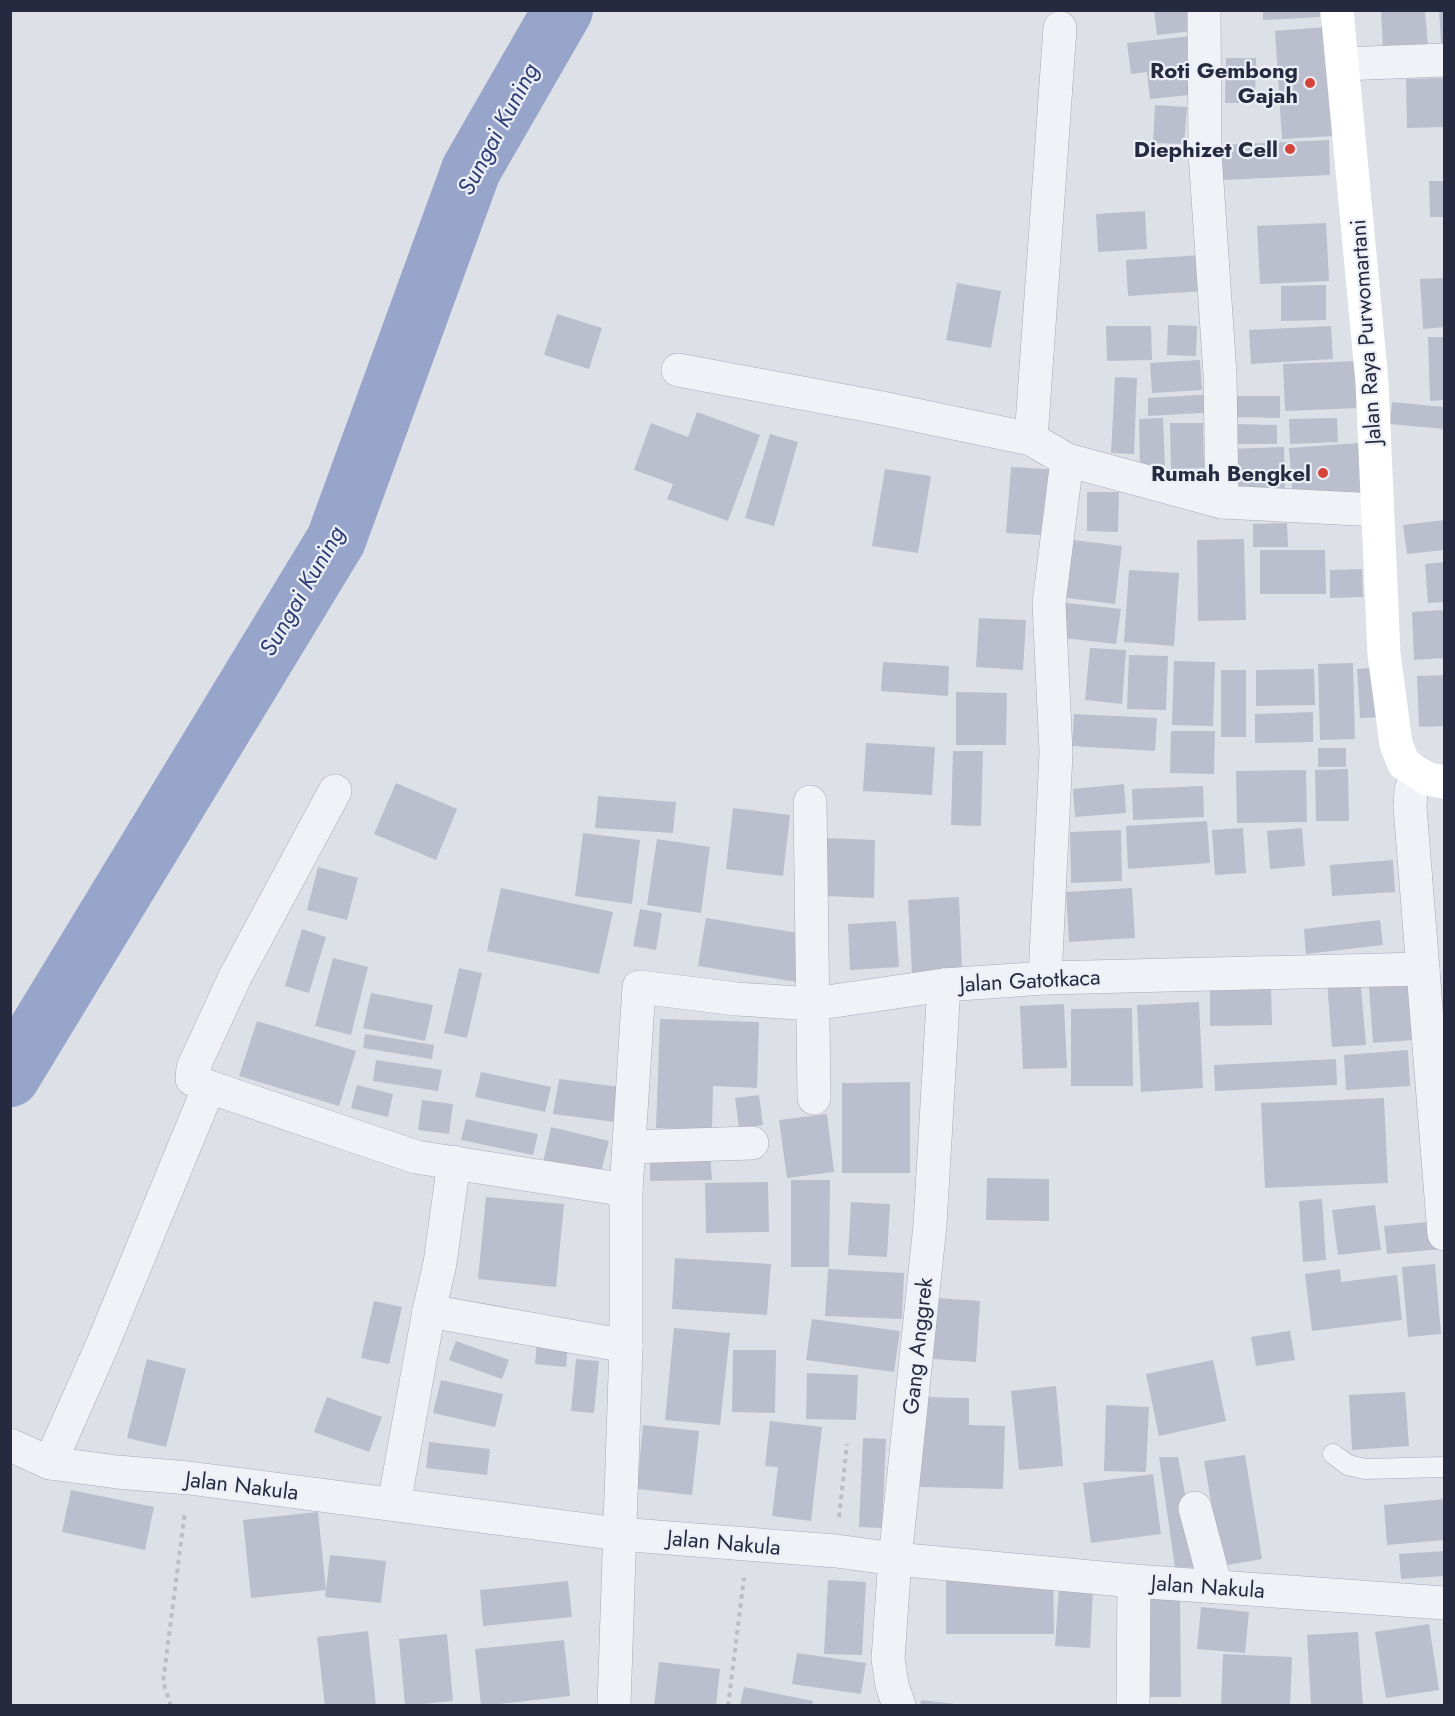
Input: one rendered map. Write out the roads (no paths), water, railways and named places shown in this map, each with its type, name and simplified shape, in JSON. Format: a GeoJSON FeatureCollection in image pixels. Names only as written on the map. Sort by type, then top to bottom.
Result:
{"type":"FeatureCollection","features":[{"type":"Feature","properties":{"kind":"street"},"geometry":{"type":"LineString","coordinates":[[1204,10],[1205,153],[1219,363],[1222,502]]}},
{"type":"Feature","properties":{"kind":"street","name":"Jalan Raya Purwomartani"},"geometry":{"type":"LineString","coordinates":[[1337,10],[1372,382],[1384,654],[1396,744],[1404,764],[1431,777]]}},
{"type":"Feature","properties":{"kind":"street"},"geometry":{"type":"LineString","coordinates":[[1031,439],[1060,28]]}},
{"type":"Feature","properties":{"kind":"street"},"geometry":{"type":"LineString","coordinates":[[1342,64],[1444,60]]}},
{"type":"Feature","properties":{"kind":"street"},"geometry":{"type":"LineString","coordinates":[[678,370],[882,408],[1031,439],[1067,460],[1222,502],[1377,510]]}},
{"type":"Feature","properties":{"kind":"street"},"geometry":{"type":"LineString","coordinates":[[1045,978],[1056,753],[1049,603],[1067,460]]}},
{"type":"Feature","properties":{"kind":"street"},"geometry":{"type":"LineString","coordinates":[[1431,777],[1412,790],[1410,807],[1444,1234]]}},
{"type":"Feature","properties":{"kind":"street"},"geometry":{"type":"LineString","coordinates":[[335,790],[235,977],[193,1068],[194,1081],[416,1157],[626,1190]]}},
{"type":"Feature","properties":{"kind":"street"},"geometry":{"type":"LineString","coordinates":[[810,802],[814,1098]]}},
{"type":"Feature","properties":{"kind":"street","name":"Jalan Gatotkaca"},"geometry":{"type":"LineString","coordinates":[[629,1147],[639,987],[737,999],[813,1004],[944,985],[1045,978],[1423,969]]}},
{"type":"Feature","properties":{"kind":"street","name":"Gang Anggrek"},"geometry":{"type":"LineString","coordinates":[[900,1706],[892,1685],[888,1659],[894,1559],[930,1225],[944,985]]}},
{"type":"Feature","properties":{"kind":"street"},"geometry":{"type":"LineString","coordinates":[[50,1463],[101,1348],[209,1087]]}},
{"type":"Feature","properties":{"kind":"street"},"geometry":{"type":"LineString","coordinates":[[614,1706],[626,1346],[626,1190],[629,1147],[752,1143]]}},
{"type":"Feature","properties":{"kind":"street"},"geometry":{"type":"LineString","coordinates":[[394,1504],[429,1311],[440,1263],[454,1162]]}},
{"type":"Feature","properties":{"kind":"street"},"geometry":{"type":"LineString","coordinates":[[429,1311],[626,1346]]}},
{"type":"Feature","properties":{"kind":"street","name":"Jalan Nakula"},"geometry":{"type":"LineString","coordinates":[[10,1445],[50,1463],[189,1478],[619,1534],[836,1551],[894,1559],[1134,1581],[1444,1602]]}},
{"type":"Feature","properties":{"kind":"street"},"geometry":{"type":"LineString","coordinates":[[1195,1508],[1216,1587]]}},
{"type":"Feature","properties":{"kind":"street"},"geometry":{"type":"LineString","coordinates":[[1133,1706],[1134,1581]]}},
{"type":"Feature","properties":{"kind":"lane"},"geometry":{"type":"LineString","coordinates":[[1333,1454],[1348,1465],[1365,1469],[1444,1467]]}},
{"type":"Feature","properties":{"kind":"waterway","name":"Sungai Kuning"},"geometry":{"type":"LineString","coordinates":[[10,1077],[336,540],[471,170],[563,10]]}},
{"type":"Feature","properties":{"kind":"place","name":"Roti Gembong Gajah"},"geometry":{"type":"Point","coordinates":[1310,83]}},
{"type":"Feature","properties":{"kind":"place","name":"Diephizet Cell"},"geometry":{"type":"Point","coordinates":[1290,149]}},
{"type":"Feature","properties":{"kind":"place","name":"Rumah Bengkel"},"geometry":{"type":"Point","coordinates":[1323,473]}}]}
